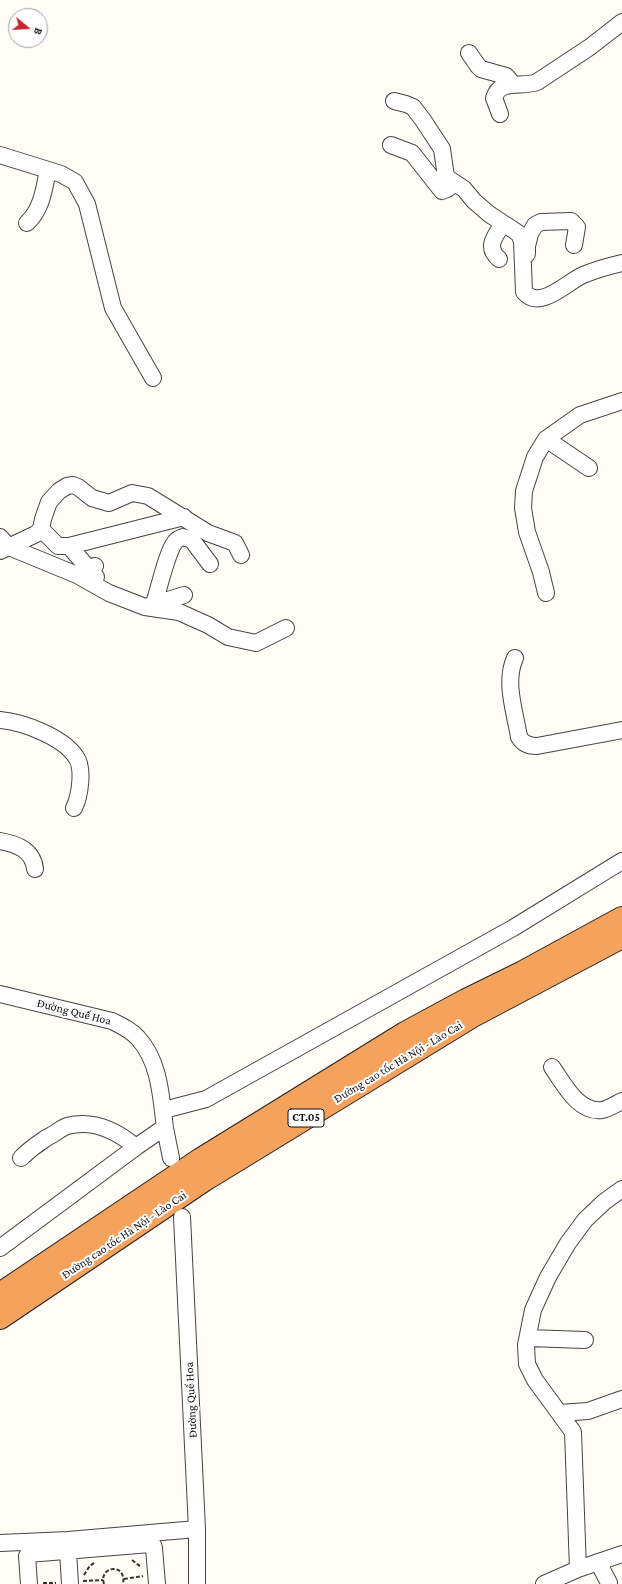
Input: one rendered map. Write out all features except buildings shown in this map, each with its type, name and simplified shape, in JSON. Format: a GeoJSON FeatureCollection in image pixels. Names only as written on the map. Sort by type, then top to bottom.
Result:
{"type":"FeatureCollection","features":[{"type":"Feature","properties":{"kind":"highway","name":"Đường cao tốc Hà Nội - Lào Cai"},"geometry":{"type":"LineString","coordinates":[[0,1294],[201,1159],[406,1033],[622,918]]}},
{"type":"Feature","properties":{"kind":"highway","name":"Đường cao tốc Hà Nội - Lào Cai"},"geometry":{"type":"LineString","coordinates":[[0,1318],[206,1179],[471,1017],[622,937]]}},
{"type":"Feature","properties":{"kind":"street"},"geometry":{"type":"LineString","coordinates":[[500,114],[494,98],[495,95],[504,87],[514,84],[529,85],[537,82],[567,63],[622,22]]}},
{"type":"Feature","properties":{"kind":"street"},"geometry":{"type":"LineString","coordinates":[[469,54],[481,69],[506,76],[514,84]]}},
{"type":"Feature","properties":{"kind":"street"},"geometry":{"type":"LineString","coordinates":[[394,101],[413,107],[423,120],[442,149],[446,176],[464,189],[488,214],[519,234],[522,241],[524,292],[531,297],[538,298],[550,296],[582,275],[622,263]]}},
{"type":"Feature","properties":{"kind":"street"},"geometry":{"type":"LineString","coordinates":[[391,145],[412,154],[442,191],[447,190],[455,183]]}},
{"type":"Feature","properties":{"kind":"street"},"geometry":{"type":"LineString","coordinates":[[0,156],[61,174],[75,182],[87,204],[113,308],[153,378]]}},
{"type":"Feature","properties":{"kind":"street"},"geometry":{"type":"LineString","coordinates":[[28,223],[33,218],[39,206],[48,170]]}},
{"type":"Feature","properties":{"kind":"street"},"geometry":{"type":"LineString","coordinates":[[531,297],[528,278],[527,246],[530,234],[535,224],[541,222],[571,221],[577,227],[574,245]]}},
{"type":"Feature","properties":{"kind":"street"},"geometry":{"type":"LineString","coordinates":[[499,259],[494,254],[492,244],[503,224]]}},
{"type":"Feature","properties":{"kind":"street"},"geometry":{"type":"LineString","coordinates":[[546,593],[528,532],[523,508],[524,492],[535,457],[546,439],[580,415],[622,401]]}},
{"type":"Feature","properties":{"kind":"street"},"geometry":{"type":"LineString","coordinates":[[546,439],[589,468]]}},
{"type":"Feature","properties":{"kind":"street"},"geometry":{"type":"LineString","coordinates":[[3,545],[36,534],[41,529],[42,519],[49,502],[59,491],[67,486],[73,485],[92,498],[109,503],[132,492],[148,496],[208,533],[239,544]]}},
{"type":"Feature","properties":{"kind":"street"},"geometry":{"type":"LineString","coordinates":[[41,529],[58,546],[70,546],[184,517]]}},
{"type":"Feature","properties":{"kind":"street"},"geometry":{"type":"LineString","coordinates":[[150,605],[174,543],[178,539],[183,537],[192,540],[210,564]]}},
{"type":"Feature","properties":{"kind":"street"},"geometry":{"type":"LineString","coordinates":[[3,545],[87,570]]}},
{"type":"Feature","properties":{"kind":"street"},"geometry":{"type":"LineString","coordinates":[[70,546],[87,570],[110,592],[150,605],[179,612],[208,625],[228,637],[256,643],[286,628]]}},
{"type":"Feature","properties":{"kind":"street"},"geometry":{"type":"LineString","coordinates":[[150,605],[184,595]]}},
{"type":"Feature","properties":{"kind":"street"},"geometry":{"type":"LineString","coordinates":[[515,658],[511,666],[510,682],[519,737],[524,743],[529,746],[537,746],[622,730]]}},
{"type":"Feature","properties":{"kind":"street"},"geometry":{"type":"LineString","coordinates":[[0,720],[30,726],[50,736],[76,756],[79,762],[80,790],[78,800],[74,808]]}},
{"type":"Feature","properties":{"kind":"street"},"geometry":{"type":"LineString","coordinates":[[0,841],[18,846],[29,853],[34,862],[35,869]]}},
{"type":"Feature","properties":{"kind":"street"},"geometry":{"type":"LineString","coordinates":[[164,1110],[206,1099],[513,928],[622,861]]}},
{"type":"Feature","properties":{"kind":"street","name":"Đường Quế Hoa"},"geometry":{"type":"LineString","coordinates":[[0,994],[112,1021],[126,1028],[138,1037],[148,1050],[156,1072],[164,1110],[165,1127],[171,1158]]}},
{"type":"Feature","properties":{"kind":"street"},"geometry":{"type":"LineString","coordinates":[[552,1067],[576,1101],[590,1110],[603,1110],[622,1101]]}},
{"type":"Feature","properties":{"kind":"street"},"geometry":{"type":"LineString","coordinates":[[21,1158],[34,1145],[66,1127],[80,1124],[95,1124],[111,1130],[124,1137],[136,1147]]}},
{"type":"Feature","properties":{"kind":"street"},"geometry":{"type":"LineString","coordinates":[[0,1248],[165,1127]]}},
{"type":"Feature","properties":{"kind":"street"},"geometry":{"type":"LineString","coordinates":[[578,1569],[573,1432],[534,1380],[527,1364],[526,1345],[533,1310],[548,1277],[568,1243],[586,1220],[604,1202],[622,1189]]}},
{"type":"Feature","properties":{"kind":"street","name":"Đường Quế Hoa"},"geometry":{"type":"LineString","coordinates":[[182,1217],[197,1529],[197,1584]]}},
{"type":"Feature","properties":{"kind":"street"},"geometry":{"type":"LineString","coordinates":[[528,1338],[585,1340]]}},
{"type":"Feature","properties":{"kind":"street"},"geometry":{"type":"LineString","coordinates":[[559,1414],[588,1411],[622,1399]]}},
{"type":"Feature","properties":{"kind":"street"},"geometry":{"type":"LineString","coordinates":[[0,1543],[68,1540],[197,1529]]}},
{"type":"Feature","properties":{"kind":"street"},"geometry":{"type":"LineString","coordinates":[[29,1584],[28,1554],[153,1545],[149,1581]]}},
{"type":"Feature","properties":{"kind":"street"},"geometry":{"type":"LineString","coordinates":[[68,1551],[70,1584]]}},
{"type":"Feature","properties":{"kind":"street"},"geometry":{"type":"LineString","coordinates":[[544,1584],[578,1569],[622,1554]]}},
{"type":"Feature","properties":{"kind":"street"},"geometry":{"type":"LineString","coordinates":[[598,1562],[609,1583]]}},
{"type":"Feature","properties":{"kind":"path"},"geometry":{"type":"LineString","coordinates":[[130,1559],[134,1560],[140,1566],[149,1581]]}},
{"type":"Feature","properties":{"kind":"path"},"geometry":{"type":"LineString","coordinates":[[83,1584],[84,1574],[89,1567],[96,1562]]}},
{"type":"Feature","properties":{"kind":"path"},"geometry":{"type":"LineString","coordinates":[[104,1584],[104,1575],[108,1570],[113,1569],[118,1570],[123,1574],[124,1584]]}},
{"type":"Feature","properties":{"kind":"path"},"geometry":{"type":"LineString","coordinates":[[124,1579],[149,1581]]}}]}
